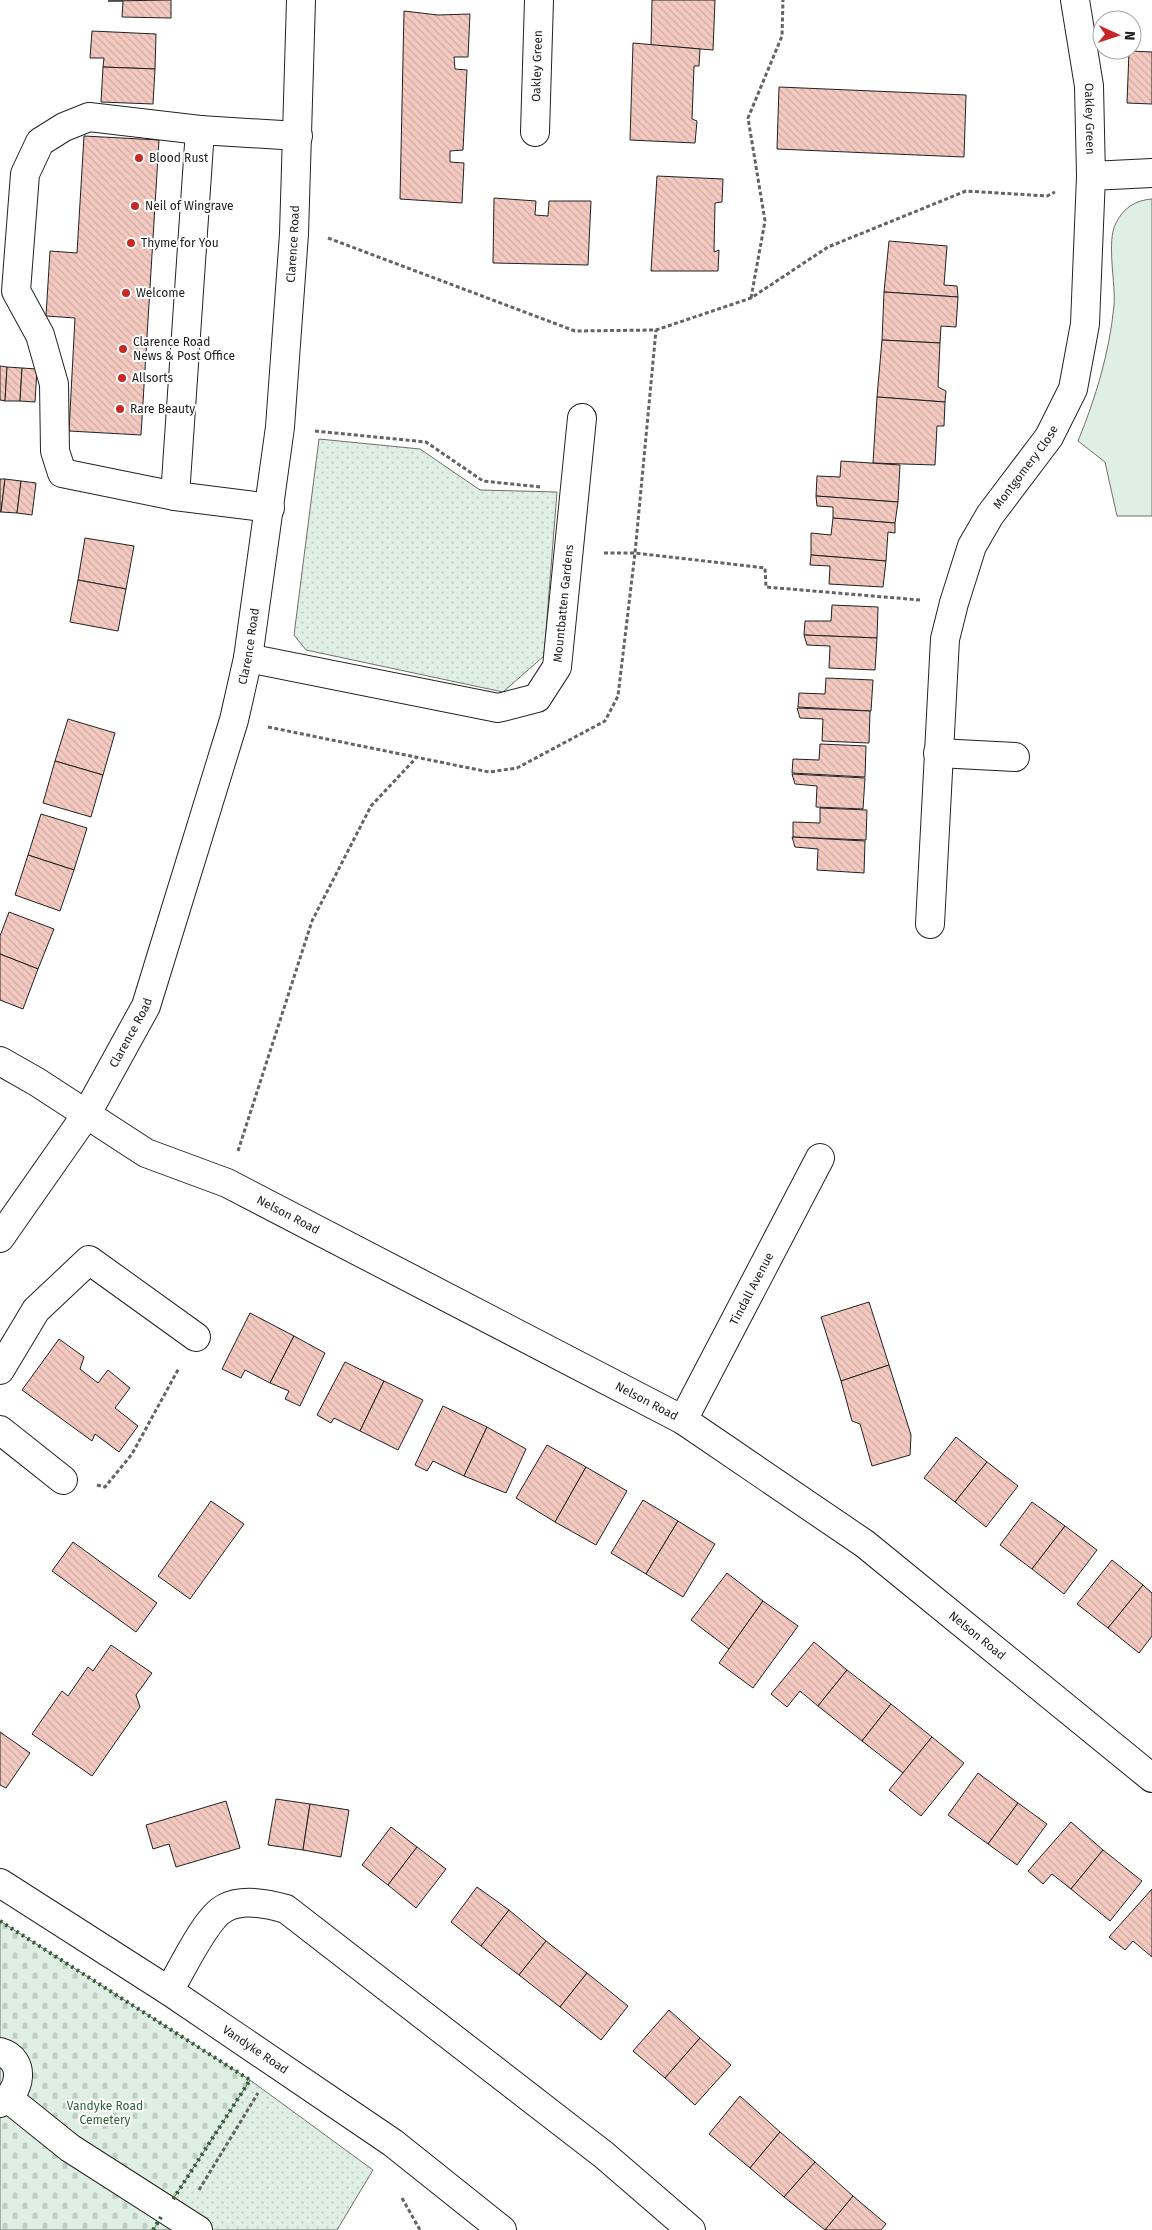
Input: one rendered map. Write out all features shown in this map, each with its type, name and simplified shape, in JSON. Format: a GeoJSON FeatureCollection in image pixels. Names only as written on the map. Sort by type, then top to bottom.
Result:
{"type":"FeatureCollection","features":[{"type":"Feature","properties":{"kind":"street","name":"Clarence Road"},"geometry":{"type":"LineString","coordinates":[[0,1238],[86,1115],[146,1006],[234,720],[248,658],[280,427],[293,248],[301,0]]}},
{"type":"Feature","properties":{"kind":"street","name":"Oakley Green"},"geometry":{"type":"LineString","coordinates":[[535,132],[539,0]]}},
{"type":"Feature","properties":{"kind":"street","name":"Oakley Green"},"geometry":{"type":"LineString","coordinates":[[1075,0],[1089,86],[1090,176]]}},
{"type":"Feature","properties":{"kind":"street"},"geometry":{"type":"LineString","coordinates":[[270,508],[175,496],[62,473],[55,451],[54,384],[40,335],[16,291],[25,174],[40,142],[64,128],[89,117],[200,130],[298,136]]}},
{"type":"Feature","properties":{"kind":"street"},"geometry":{"type":"LineString","coordinates":[[175,496],[200,130]]}},
{"type":"Feature","properties":{"kind":"street"},"geometry":{"type":"LineString","coordinates":[[1090,176],[1152,173]]}},
{"type":"Feature","properties":{"kind":"street","name":"Montgomery Close"},"geometry":{"type":"LineString","coordinates":[[930,924],[945,639],[972,546],[990,515],[1049,437],[1073,390],[1085,324],[1090,176]]}},
{"type":"Feature","properties":{"kind":"street","name":"Mountbatten Gardens"},"geometry":{"type":"LineString","coordinates":[[248,658],[498,708],[537,698],[557,667],[582,418]]}},
{"type":"Feature","properties":{"kind":"street"},"geometry":{"type":"LineString","coordinates":[[938,753],[1014,757]]}},
{"type":"Feature","properties":{"kind":"street","name":"Nelson Road"},"geometry":{"type":"LineString","coordinates":[[0,1061],[37,1082],[146,1153],[228,1183],[683,1420],[865,1544],[1152,1778]]}},
{"type":"Feature","properties":{"kind":"street","name":"Tindall Avenue"},"geometry":{"type":"LineString","coordinates":[[683,1420],[820,1158]]}},
{"type":"Feature","properties":{"kind":"street"},"geometry":{"type":"LineString","coordinates":[[0,1370],[36,1310],[89,1260],[196,1337]]}},
{"type":"Feature","properties":{"kind":"street"},"geometry":{"type":"LineString","coordinates":[[0,1430],[63,1480]]}},
{"type":"Feature","properties":{"kind":"street","name":"Vandyke Road"},"geometry":{"type":"LineString","coordinates":[[0,1883],[169,1991],[394,2142],[502,2230]]}},
{"type":"Feature","properties":{"kind":"street"},"geometry":{"type":"LineString","coordinates":[[169,1991],[211,1920],[226,1907],[246,1903],[269,1904],[286,1909],[604,2155],[690,2230]]}},
{"type":"Feature","properties":{"kind":"street"},"geometry":{"type":"LineString","coordinates":[[0,2052],[12,2059],[19,2075],[18,2085],[4,2101],[140,2195],[190,2224]]}},
{"type":"Feature","properties":{"kind":"path"},"geometry":{"type":"LineString","coordinates":[[751,298],[765,221],[748,118],[782,36],[783,0]]}},
{"type":"Feature","properties":{"kind":"path"},"geometry":{"type":"LineString","coordinates":[[327,238],[575,332],[656,330],[751,298],[828,247],[966,191],[1047,196],[1090,176]]}},
{"type":"Feature","properties":{"kind":"path"},"geometry":{"type":"LineString","coordinates":[[280,427],[426,442],[483,481],[574,490]]}},
{"type":"Feature","properties":{"kind":"path"},"geometry":{"type":"LineString","coordinates":[[568,553],[636,553],[765,568],[766,587],[954,603]]}},
{"type":"Feature","properties":{"kind":"path"},"geometry":{"type":"LineString","coordinates":[[228,1183],[312,920],[371,806],[416,758]]}},
{"type":"Feature","properties":{"kind":"path"},"geometry":{"type":"LineString","coordinates":[[63,1480],[105,1487],[132,1454],[196,1337]]}},
{"type":"Feature","properties":{"kind":"path"},"geometry":{"type":"LineString","coordinates":[[190,2224],[259,2091]]}},
{"type":"Feature","properties":{"kind":"green space"},"geometry":{"type":"Polygon","coordinates":[[[1152,199],[1152,516],[1117,516],[1105,462],[1078,441],[1101,375],[1112,324],[1114,306],[1113,231],[1126,209],[1135,203],[1152,199]]]}},
{"type":"Feature","properties":{"kind":"green space"},"geometry":{"type":"Polygon","coordinates":[[[319,439],[420,449],[480,490],[557,492],[544,656],[503,692],[306,650],[294,635],[319,439]]]}},
{"type":"Feature","properties":{"kind":"green space","name":"Vandyke Road Cemetery"},"geometry":{"type":"Polygon","coordinates":[[[0,1921],[250,2080],[153,2230],[0,2230],[0,1921]]]}},
{"type":"Feature","properties":{"kind":"green space"},"geometry":{"type":"Polygon","coordinates":[[[250,2080],[373,2170],[337,2230],[153,2230],[250,2080]]]}},
{"type":"Feature","properties":{"kind":"building"},"geometry":{"type":"Polygon","coordinates":[[[171,0],[171,18],[122,17],[123,1],[108,1],[171,0]]]}},
{"type":"Feature","properties":{"kind":"building"},"geometry":{"type":"Polygon","coordinates":[[[652,0],[715,0],[713,50],[651,45],[652,0]]]}},
{"type":"Feature","properties":{"kind":"building"},"geometry":{"type":"Polygon","coordinates":[[[404,11],[438,15],[470,14],[468,57],[454,57],[455,69],[467,70],[463,150],[450,151],[450,162],[464,163],[462,203],[400,199],[404,11]]]}},
{"type":"Feature","properties":{"kind":"building"},"geometry":{"type":"Polygon","coordinates":[[[92,31],[156,34],[155,69],[103,67],[104,58],[90,58],[92,31]]]}},
{"type":"Feature","properties":{"kind":"building"},"geometry":{"type":"Polygon","coordinates":[[[633,43],[700,49],[699,66],[694,66],[692,119],[697,121],[695,143],[630,140],[633,43]]]}},
{"type":"Feature","properties":{"kind":"building"},"geometry":{"type":"Polygon","coordinates":[[[1142,52],[1152,52],[1152,104],[1127,103],[1129,60],[1142,60],[1142,52]]]}},
{"type":"Feature","properties":{"kind":"building"},"geometry":{"type":"Polygon","coordinates":[[[103,67],[155,69],[153,104],[101,102],[103,67]]]}},
{"type":"Feature","properties":{"kind":"building"},"geometry":{"type":"Polygon","coordinates":[[[779,87],[966,95],[964,157],[777,149],[779,87]]]}},
{"type":"Feature","properties":{"kind":"building"},"geometry":{"type":"Polygon","coordinates":[[[84,136],[159,140],[141,435],[69,431],[75,318],[46,316],[50,251],[77,253],[84,136]]]}},
{"type":"Feature","properties":{"kind":"building"},"geometry":{"type":"Polygon","coordinates":[[[657,176],[723,179],[722,202],[715,203],[714,252],[719,250],[718,271],[651,271],[657,176]]]}},
{"type":"Feature","properties":{"kind":"building"},"geometry":{"type":"Polygon","coordinates":[[[494,198],[536,201],[535,215],[548,216],[549,201],[591,201],[588,265],[493,263],[494,198]]]}},
{"type":"Feature","properties":{"kind":"building"},"geometry":{"type":"Polygon","coordinates":[[[889,241],[947,246],[944,285],[957,286],[958,297],[884,292],[889,241]]]}},
{"type":"Feature","properties":{"kind":"building"},"geometry":{"type":"Polygon","coordinates":[[[884,292],[958,297],[956,327],[941,326],[940,343],[882,340],[884,292]]]}},
{"type":"Feature","properties":{"kind":"building"},"geometry":{"type":"Polygon","coordinates":[[[882,340],[940,343],[938,387],[946,391],[945,402],[877,397],[882,340]]]}},
{"type":"Feature","properties":{"kind":"building"},"geometry":{"type":"Polygon","coordinates":[[[0,366],[7,367],[5,401],[0,400],[0,366]]]}},
{"type":"Feature","properties":{"kind":"building"},"geometry":{"type":"Polygon","coordinates":[[[7,367],[22,368],[20,401],[5,401],[7,367]]]}},
{"type":"Feature","properties":{"kind":"building"},"geometry":{"type":"Polygon","coordinates":[[[22,368],[37,369],[35,402],[20,401],[22,368]]]}},
{"type":"Feature","properties":{"kind":"building"},"geometry":{"type":"Polygon","coordinates":[[[877,397],[945,402],[944,426],[937,426],[935,465],[873,463],[877,397]]]}},
{"type":"Feature","properties":{"kind":"building"},"geometry":{"type":"Polygon","coordinates":[[[841,461],[900,465],[898,502],[816,496],[817,476],[840,477],[841,461]]]}},
{"type":"Feature","properties":{"kind":"building"},"geometry":{"type":"Polygon","coordinates":[[[0,479],[5,479],[1,512],[0,512],[0,479]]]}},
{"type":"Feature","properties":{"kind":"building"},"geometry":{"type":"Polygon","coordinates":[[[5,479],[21,481],[17,513],[1,512],[5,479]]]}},
{"type":"Feature","properties":{"kind":"building"},"geometry":{"type":"Polygon","coordinates":[[[21,481],[36,483],[32,515],[17,513],[21,481]]]}},
{"type":"Feature","properties":{"kind":"building"},"geometry":{"type":"Polygon","coordinates":[[[816,496],[898,502],[895,523],[833,518],[833,507],[817,506],[816,496]]]}},
{"type":"Feature","properties":{"kind":"building"},"geometry":{"type":"Polygon","coordinates":[[[833,518],[895,523],[895,533],[888,532],[886,561],[811,555],[811,533],[831,535],[833,518]]]}},
{"type":"Feature","properties":{"kind":"building"},"geometry":{"type":"Polygon","coordinates":[[[85,538],[134,546],[126,589],[78,580],[85,538]]]}},
{"type":"Feature","properties":{"kind":"building"},"geometry":{"type":"Polygon","coordinates":[[[811,555],[886,561],[883,587],[829,584],[830,566],[810,565],[811,555]]]}},
{"type":"Feature","properties":{"kind":"building"},"geometry":{"type":"Polygon","coordinates":[[[78,580],[126,589],[118,631],[70,622],[78,580]]]}},
{"type":"Feature","properties":{"kind":"building"},"geometry":{"type":"Polygon","coordinates":[[[832,605],[878,607],[877,638],[804,635],[805,621],[831,621],[832,605]]]}},
{"type":"Feature","properties":{"kind":"building"},"geometry":{"type":"Polygon","coordinates":[[[804,635],[877,638],[875,670],[829,668],[830,646],[807,645],[804,635]]]}},
{"type":"Feature","properties":{"kind":"building"},"geometry":{"type":"Polygon","coordinates":[[[826,678],[873,680],[871,711],[798,707],[799,693],[825,694],[826,678]]]}},
{"type":"Feature","properties":{"kind":"building"},"geometry":{"type":"Polygon","coordinates":[[[797,708],[870,711],[869,743],[822,741],[823,719],[800,718],[797,708]]]}},
{"type":"Feature","properties":{"kind":"building"},"geometry":{"type":"Polygon","coordinates":[[[68,719],[115,733],[103,775],[55,761],[68,719]]]}},
{"type":"Feature","properties":{"kind":"building"},"geometry":{"type":"Polygon","coordinates":[[[820,744],[866,746],[865,777],[792,773],[793,759],[819,760],[820,744]]]}},
{"type":"Feature","properties":{"kind":"building"},"geometry":{"type":"Polygon","coordinates":[[[55,761],[103,775],[91,817],[43,803],[55,761]]]}},
{"type":"Feature","properties":{"kind":"building"},"geometry":{"type":"Polygon","coordinates":[[[792,774],[865,778],[863,809],[816,807],[817,786],[795,784],[792,774]]]}},
{"type":"Feature","properties":{"kind":"building"},"geometry":{"type":"Polygon","coordinates":[[[820,808],[867,810],[866,840],[793,837],[793,822],[820,823],[820,808]]]}},
{"type":"Feature","properties":{"kind":"building"},"geometry":{"type":"Polygon","coordinates":[[[41,814],[87,828],[74,870],[28,855],[41,814]]]}},
{"type":"Feature","properties":{"kind":"building"},"geometry":{"type":"Polygon","coordinates":[[[792,837],[865,841],[864,873],[817,870],[818,849],[795,847],[792,837]]]}},
{"type":"Feature","properties":{"kind":"building"},"geometry":{"type":"Polygon","coordinates":[[[28,855],[74,870],[60,911],[15,895],[28,855]]]}},
{"type":"Feature","properties":{"kind":"building"},"geometry":{"type":"Polygon","coordinates":[[[9,912],[54,929],[38,969],[0,954],[0,936],[9,912]]]}},
{"type":"Feature","properties":{"kind":"building"},"geometry":{"type":"Polygon","coordinates":[[[0,954],[38,969],[23,1009],[0,1000],[0,954]]]}},
{"type":"Feature","properties":{"kind":"building"},"geometry":{"type":"Polygon","coordinates":[[[869,1302],[889,1365],[841,1381],[821,1317],[869,1302]]]}},
{"type":"Feature","properties":{"kind":"building"},"geometry":{"type":"Polygon","coordinates":[[[250,1313],[294,1336],[270,1383],[245,1370],[241,1378],[222,1369],[250,1313]]]}},
{"type":"Feature","properties":{"kind":"building"},"geometry":{"type":"Polygon","coordinates":[[[294,1336],[325,1353],[300,1406],[285,1399],[289,1391],[270,1383],[294,1336]]]}},
{"type":"Feature","properties":{"kind":"building"},"geometry":{"type":"Polygon","coordinates":[[[59,1339],[84,1357],[80,1369],[98,1383],[108,1370],[130,1388],[115,1408],[138,1426],[119,1452],[95,1434],[92,1441],[22,1390],[59,1339]]]}},
{"type":"Feature","properties":{"kind":"building"},"geometry":{"type":"Polygon","coordinates":[[[345,1362],[384,1381],[360,1431],[334,1418],[331,1423],[317,1415],[345,1362]]]}},
{"type":"Feature","properties":{"kind":"building"},"geometry":{"type":"Polygon","coordinates":[[[889,1365],[911,1435],[910,1455],[872,1466],[860,1424],[852,1421],[841,1381],[889,1365]]]}},
{"type":"Feature","properties":{"kind":"building"},"geometry":{"type":"Polygon","coordinates":[[[384,1381],[423,1400],[398,1450],[360,1431],[384,1381]]]}},
{"type":"Feature","properties":{"kind":"building"},"geometry":{"type":"Polygon","coordinates":[[[443,1406],[487,1427],[464,1476],[433,1461],[427,1471],[415,1465],[443,1406]]]}},
{"type":"Feature","properties":{"kind":"building"},"geometry":{"type":"Polygon","coordinates":[[[487,1427],[526,1449],[506,1493],[464,1476],[487,1427]]]}},
{"type":"Feature","properties":{"kind":"building"},"geometry":{"type":"Polygon","coordinates":[[[956,1437],[987,1462],[955,1502],[924,1478],[956,1437]]]}},
{"type":"Feature","properties":{"kind":"building"},"geometry":{"type":"Polygon","coordinates":[[[547,1445],[586,1467],[555,1522],[516,1498],[547,1445]]]}},
{"type":"Feature","properties":{"kind":"building"},"geometry":{"type":"Polygon","coordinates":[[[987,1462],[1018,1486],[986,1527],[955,1502],[987,1462]]]}},
{"type":"Feature","properties":{"kind":"building"},"geometry":{"type":"Polygon","coordinates":[[[586,1467],[627,1491],[596,1545],[555,1522],[586,1467]]]}},
{"type":"Feature","properties":{"kind":"building"},"geometry":{"type":"Polygon","coordinates":[[[643,1500],[678,1521],[646,1574],[611,1553],[643,1500]]]}},
{"type":"Feature","properties":{"kind":"building"},"geometry":{"type":"Polygon","coordinates":[[[211,1501],[244,1524],[190,1599],[158,1576],[211,1501]]]}},
{"type":"Feature","properties":{"kind":"building"},"geometry":{"type":"Polygon","coordinates":[[[1032,1502],[1065,1526],[1032,1569],[1000,1545],[1032,1502]]]}},
{"type":"Feature","properties":{"kind":"building"},"geometry":{"type":"Polygon","coordinates":[[[678,1521],[715,1544],[683,1597],[646,1574],[678,1521]]]}},
{"type":"Feature","properties":{"kind":"building"},"geometry":{"type":"Polygon","coordinates":[[[1065,1526],[1097,1550],[1064,1594],[1032,1569],[1065,1526]]]}},
{"type":"Feature","properties":{"kind":"building"},"geometry":{"type":"Polygon","coordinates":[[[73,1542],[157,1603],[136,1632],[52,1571],[73,1542]]]}},
{"type":"Feature","properties":{"kind":"building"},"geometry":{"type":"Polygon","coordinates":[[[1112,1560],[1143,1585],[1108,1628],[1077,1604],[1112,1560]]]}},
{"type":"Feature","properties":{"kind":"building"},"geometry":{"type":"Polygon","coordinates":[[[727,1573],[763,1601],[729,1649],[691,1620],[727,1573]]]}},
{"type":"Feature","properties":{"kind":"building"},"geometry":{"type":"Polygon","coordinates":[[[1143,1585],[1152,1593],[1152,1636],[1139,1653],[1108,1628],[1143,1585]]]}},
{"type":"Feature","properties":{"kind":"building"},"geometry":{"type":"Polygon","coordinates":[[[763,1601],[798,1626],[753,1688],[719,1663],[763,1601]]]}},
{"type":"Feature","properties":{"kind":"building"},"geometry":{"type":"Polygon","coordinates":[[[814,1642],[847,1670],[818,1706],[800,1691],[787,1707],[771,1694],[814,1642]]]}},
{"type":"Feature","properties":{"kind":"building"},"geometry":{"type":"Polygon","coordinates":[[[111,1645],[152,1673],[136,1695],[140,1707],[92,1776],[32,1734],[62,1691],[68,1696],[88,1667],[93,1671],[111,1645]]]}},
{"type":"Feature","properties":{"kind":"building"},"geometry":{"type":"Polygon","coordinates":[[[847,1670],[891,1704],[862,1741],[818,1706],[847,1670]]]}},
{"type":"Feature","properties":{"kind":"building"},"geometry":{"type":"Polygon","coordinates":[[[891,1704],[932,1737],[903,1773],[862,1741],[891,1704]]]}},
{"type":"Feature","properties":{"kind":"building"},"geometry":{"type":"Polygon","coordinates":[[[0,1732],[30,1753],[6,1788],[0,1785],[0,1732]]]}},
{"type":"Feature","properties":{"kind":"building"},"geometry":{"type":"Polygon","coordinates":[[[932,1737],[964,1763],[921,1816],[889,1790],[932,1737]]]}},
{"type":"Feature","properties":{"kind":"building"},"geometry":{"type":"Polygon","coordinates":[[[978,1773],[1018,1803],[988,1844],[948,1815],[978,1773]]]}},
{"type":"Feature","properties":{"kind":"building"},"geometry":{"type":"Polygon","coordinates":[[[276,1799],[310,1804],[303,1850],[268,1845],[276,1799]]]}},
{"type":"Feature","properties":{"kind":"building"},"geometry":{"type":"Polygon","coordinates":[[[226,1801],[240,1848],[176,1867],[169,1844],[153,1849],[146,1825],[226,1801]]]}},
{"type":"Feature","properties":{"kind":"building"},"geometry":{"type":"Polygon","coordinates":[[[1018,1803],[1047,1824],[1017,1865],[988,1844],[1018,1803]]]}},
{"type":"Feature","properties":{"kind":"building"},"geometry":{"type":"Polygon","coordinates":[[[310,1804],[349,1810],[341,1857],[303,1850],[310,1804]]]}},
{"type":"Feature","properties":{"kind":"building"},"geometry":{"type":"Polygon","coordinates":[[[1071,1822],[1103,1850],[1071,1889],[1052,1874],[1043,1884],[1028,1871],[1071,1822]]]}},
{"type":"Feature","properties":{"kind":"building"},"geometry":{"type":"Polygon","coordinates":[[[391,1827],[417,1847],[388,1885],[362,1865],[391,1827]]]}},
{"type":"Feature","properties":{"kind":"building"},"geometry":{"type":"Polygon","coordinates":[[[417,1847],[446,1869],[416,1908],[388,1885],[417,1847]]]}},
{"type":"Feature","properties":{"kind":"building"},"geometry":{"type":"Polygon","coordinates":[[[1103,1850],[1142,1881],[1110,1921],[1071,1889],[1103,1850]]]}},
{"type":"Feature","properties":{"kind":"building"},"geometry":{"type":"Polygon","coordinates":[[[477,1887],[509,1910],[481,1946],[451,1922],[477,1887]]]}},
{"type":"Feature","properties":{"kind":"building"},"geometry":{"type":"Polygon","coordinates":[[[1152,1889],[1152,1957],[1133,1941],[1125,1950],[1109,1937],[1152,1889]]]}},
{"type":"Feature","properties":{"kind":"building"},"geometry":{"type":"Polygon","coordinates":[[[509,1910],[546,1941],[519,1975],[481,1946],[509,1910]]]}},
{"type":"Feature","properties":{"kind":"building"},"geometry":{"type":"Polygon","coordinates":[[[546,1941],[587,1973],[560,2007],[519,1975],[546,1941]]]}},
{"type":"Feature","properties":{"kind":"building"},"geometry":{"type":"Polygon","coordinates":[[[587,1973],[628,2006],[601,2040],[560,2007],[587,1973]]]}},
{"type":"Feature","properties":{"kind":"building"},"geometry":{"type":"Polygon","coordinates":[[[669,2010],[700,2038],[665,2078],[633,2051],[669,2010]]]}},
{"type":"Feature","properties":{"kind":"building"},"geometry":{"type":"Polygon","coordinates":[[[700,2038],[731,2065],[695,2105],[665,2078],[700,2038]]]}},
{"type":"Feature","properties":{"kind":"building"},"geometry":{"type":"Polygon","coordinates":[[[740,2096],[780,2132],[750,2168],[709,2134],[740,2096]]]}},
{"type":"Feature","properties":{"kind":"building"},"geometry":{"type":"Polygon","coordinates":[[[780,2132],[815,2162],[784,2197],[750,2168],[780,2132]]]}},
{"type":"Feature","properties":{"kind":"building"},"geometry":{"type":"Polygon","coordinates":[[[815,2162],[853,2196],[825,2230],[784,2197],[815,2162]]]}},
{"type":"Feature","properties":{"kind":"building"},"geometry":{"type":"Polygon","coordinates":[[[853,2196],[886,2224],[881,2230],[825,2230],[853,2196]]]}},
{"type":"Feature","properties":{"kind":"hedge"},"geometry":{"type":"LineString","coordinates":[[0,1921],[250,2080],[172,2201]]}},
{"type":"Feature","properties":{"kind":"hedge"},"geometry":{"type":"LineString","coordinates":[[153,2230],[161,2217]]}},
{"type":"Feature","properties":{"kind":"place","name":"Blood Rust"},"geometry":{"type":"Point","coordinates":[139,158]}},
{"type":"Feature","properties":{"kind":"place","name":"Neil of Wingrave"},"geometry":{"type":"Point","coordinates":[135,206]}},
{"type":"Feature","properties":{"kind":"place","name":"Thyme for You"},"geometry":{"type":"Point","coordinates":[131,243]}},
{"type":"Feature","properties":{"kind":"place","name":"Welcome"},"geometry":{"type":"Point","coordinates":[126,293]}},
{"type":"Feature","properties":{"kind":"place","name":"Clarence Road News & Post Office"},"geometry":{"type":"Point","coordinates":[123,349]}},
{"type":"Feature","properties":{"kind":"place","name":"Allsorts"},"geometry":{"type":"Point","coordinates":[122,378]}},
{"type":"Feature","properties":{"kind":"place","name":"Rare Beauty"},"geometry":{"type":"Point","coordinates":[120,409]}}]}
